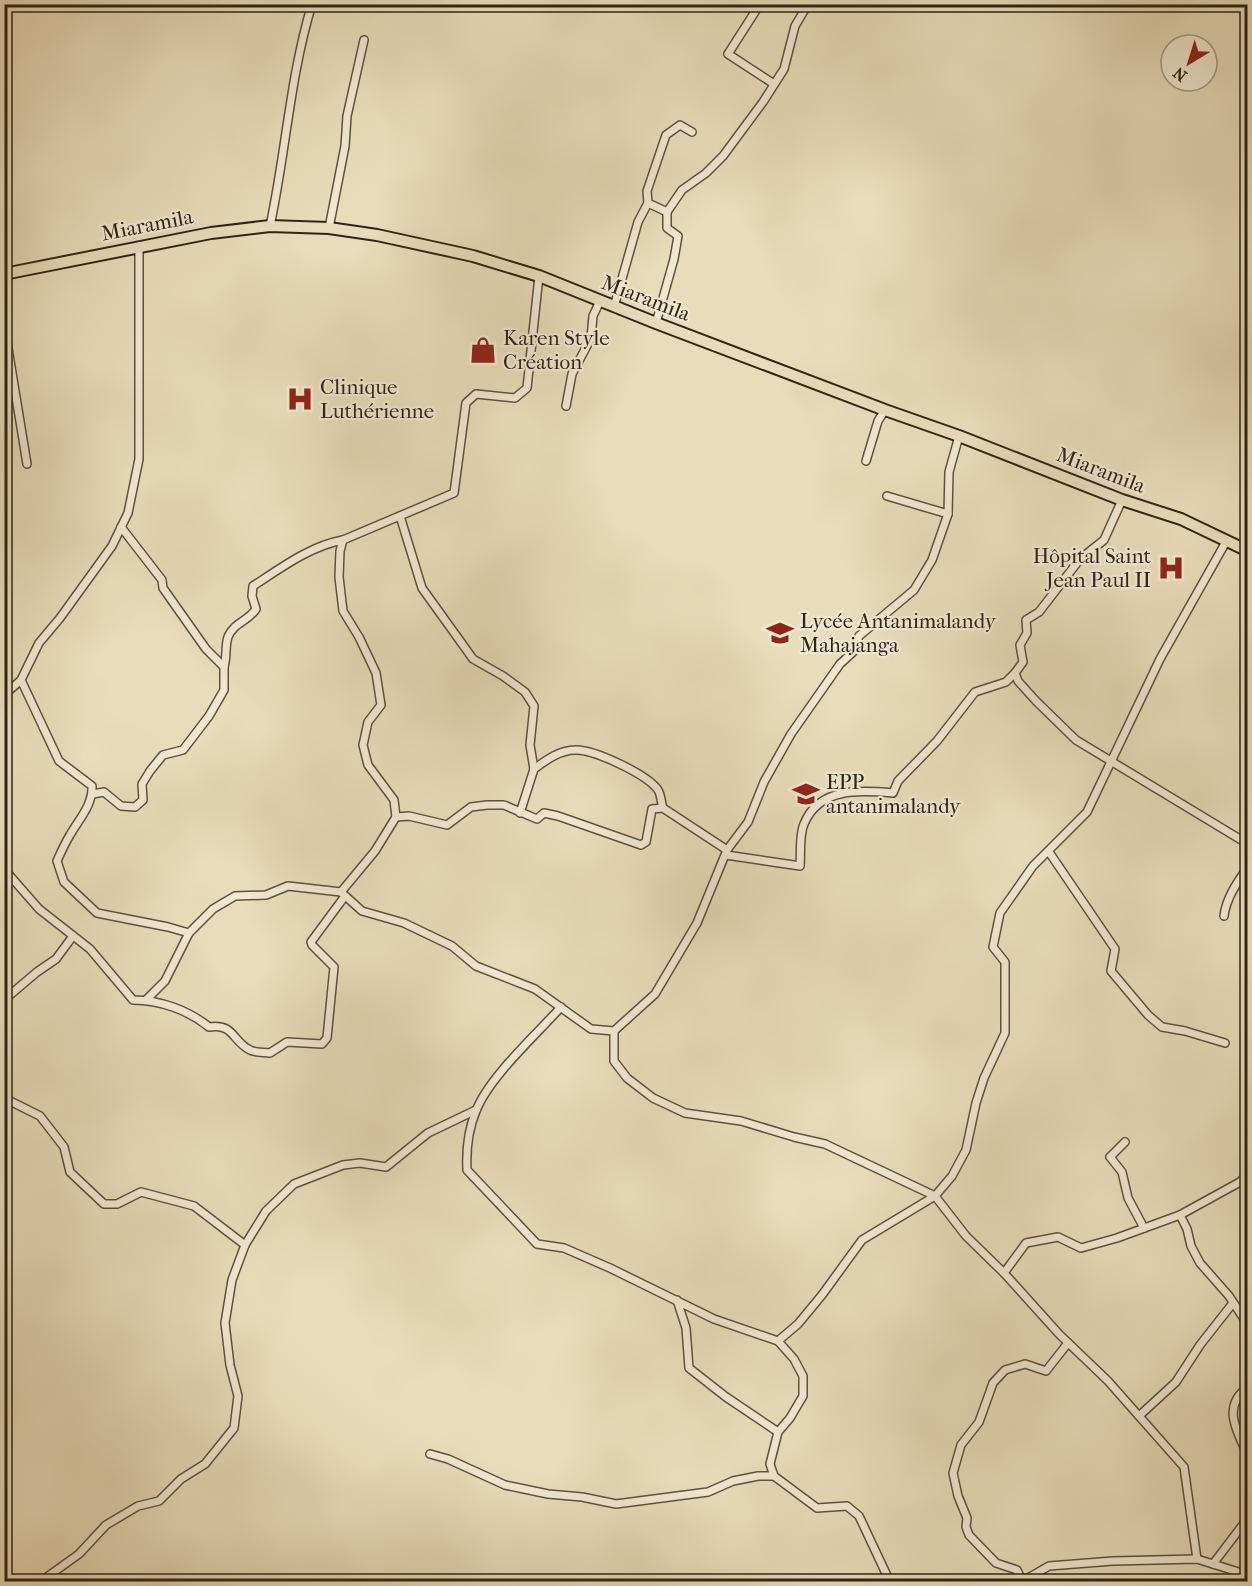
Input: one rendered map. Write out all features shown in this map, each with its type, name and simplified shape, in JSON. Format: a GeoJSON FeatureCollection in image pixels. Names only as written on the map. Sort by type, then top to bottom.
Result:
{"type":"FeatureCollection","features":[{"type":"Feature","properties":{"kind":"main road","name":"Miaramila"},"geometry":{"type":"LineString","coordinates":[[4,274],[211,233],[270,226],[329,228],[377,234],[473,256],[540,276],[614,307],[959,436],[1122,500],[1181,519],[1248,551]]}},
{"type":"Feature","properties":{"kind":"street"},"geometry":{"type":"LineString","coordinates":[[270,226],[299,50],[312,4]]}},
{"type":"Feature","properties":{"kind":"street"},"geometry":{"type":"LineString","coordinates":[[760,4],[728,54],[774,84]]}},
{"type":"Feature","properties":{"kind":"street"},"geometry":{"type":"LineString","coordinates":[[656,323],[678,236],[668,228],[667,212],[682,190],[706,173],[723,156],[774,84],[784,69],[795,27],[808,4]]}},
{"type":"Feature","properties":{"kind":"street"},"geometry":{"type":"LineString","coordinates":[[329,228],[345,146],[347,116],[364,40]]}},
{"type":"Feature","properties":{"kind":"street"},"geometry":{"type":"LineString","coordinates":[[614,307],[638,222],[648,203],[647,191],[666,135],[680,125],[692,132]]}},
{"type":"Feature","properties":{"kind":"street"},"geometry":{"type":"LineString","coordinates":[[648,203],[667,212]]}},
{"type":"Feature","properties":{"kind":"street"},"geometry":{"type":"LineString","coordinates":[[4,696],[21,680],[39,643],[112,546],[128,513],[139,459],[139,246]]}},
{"type":"Feature","properties":{"kind":"street"},"geometry":{"type":"LineString","coordinates":[[93,794],[104,792],[121,806],[135,807],[143,800],[142,784],[163,755],[183,750],[209,716],[224,690],[228,637],[238,624],[256,609],[252,596],[253,586],[303,554],[343,540],[454,493],[466,403],[476,394],[515,398],[527,388],[540,276]]}},
{"type":"Feature","properties":{"kind":"street"},"geometry":{"type":"LineString","coordinates":[[566,406],[572,374],[591,338],[593,316],[600,301]]}},
{"type":"Feature","properties":{"kind":"street"},"geometry":{"type":"LineString","coordinates":[[4,324],[27,464]]}},
{"type":"Feature","properties":{"kind":"street"},"geometry":{"type":"LineString","coordinates":[[866,461],[878,421],[885,410]]}},
{"type":"Feature","properties":{"kind":"street"},"geometry":{"type":"LineString","coordinates":[[146,1000],[165,981],[189,933],[213,909],[235,896],[266,896],[288,886],[343,894],[362,911],[414,927],[452,946],[476,966],[535,989],[591,1029],[614,1031],[655,994],[697,923],[727,852],[748,822],[764,782],[791,734],[840,664],[853,652],[859,636],[914,590],[932,560],[948,514],[949,472],[959,436]]}},
{"type":"Feature","properties":{"kind":"street"},"geometry":{"type":"LineString","coordinates":[[887,496],[948,514]]}},
{"type":"Feature","properties":{"kind":"street"},"geometry":{"type":"LineString","coordinates":[[396,817],[409,816],[447,825],[471,807],[504,805],[537,819],[544,813],[558,816],[641,845],[646,842],[652,809],[663,808],[727,852],[800,866],[803,825],[824,799],[843,792],[864,790],[893,793],[898,781],[937,741],[975,692],[1006,682],[1015,673],[1023,662],[1020,645],[1027,633],[1026,620],[1039,612],[1080,559],[1104,540],[1122,500]]}},
{"type":"Feature","properties":{"kind":"street"},"geometry":{"type":"LineString","coordinates":[[400,516],[422,588],[473,659],[525,692],[534,706],[530,745],[534,769],[520,813]]}},
{"type":"Feature","properties":{"kind":"street"},"geometry":{"type":"LineString","coordinates":[[121,527],[162,580],[162,588],[206,649],[224,667]]}},
{"type":"Feature","properties":{"kind":"street"},"geometry":{"type":"LineString","coordinates":[[4,869],[39,909],[90,949],[134,1000],[159,1002],[198,1018],[209,1027],[220,1025],[230,1030],[250,1050],[270,1053],[287,1042],[322,1044],[327,1038],[334,967],[311,942],[396,817],[394,800],[368,765],[363,745],[368,723],[381,705],[376,673],[359,637],[343,611],[339,577],[340,551],[343,540]]}},
{"type":"Feature","properties":{"kind":"street"},"geometry":{"type":"LineString","coordinates":[[778,1341],[798,1324],[862,1240],[935,1196],[952,1176],[966,1150],[978,1094],[1005,1032],[1005,962],[993,947],[1000,913],[1033,866],[1087,812],[1160,659],[1227,540]]}},
{"type":"Feature","properties":{"kind":"street"},"geometry":{"type":"LineString","coordinates":[[1015,673],[1018,681],[1076,740],[1248,844]]}},
{"type":"Feature","properties":{"kind":"street"},"geometry":{"type":"LineString","coordinates":[[21,680],[58,761],[93,786],[93,794],[83,817],[70,834],[57,861],[64,882],[97,913],[189,933]]}},
{"type":"Feature","properties":{"kind":"street"},"geometry":{"type":"LineString","coordinates":[[534,769],[548,758],[574,750],[591,751],[635,772],[658,790],[663,808]]}},
{"type":"Feature","properties":{"kind":"street"},"geometry":{"type":"LineString","coordinates":[[1048,852],[1115,949],[1111,971],[1148,1016],[1162,1027],[1225,1043]]}},
{"type":"Feature","properties":{"kind":"street"},"geometry":{"type":"LineString","coordinates":[[1224,916],[1225,908],[1248,867]]}},
{"type":"Feature","properties":{"kind":"street"},"geometry":{"type":"LineString","coordinates":[[4,1000],[56,959],[73,936]]}},
{"type":"Feature","properties":{"kind":"street"},"geometry":{"type":"LineString","coordinates":[[561,1007],[498,1075],[476,1110],[466,1145],[466,1170],[537,1244],[564,1248],[714,1319],[778,1341],[794,1359],[803,1376],[803,1396],[790,1418],[778,1432],[770,1464],[774,1476],[817,1508],[847,1506],[859,1516],[890,1581]]}},
{"type":"Feature","properties":{"kind":"street"},"geometry":{"type":"LineString","coordinates":[[614,1031],[614,1061],[627,1078],[653,1098],[685,1113],[741,1122],[825,1144],[935,1196],[966,1236],[1004,1273],[1068,1343],[1108,1381],[1184,1467],[1197,1559]]}},
{"type":"Feature","properties":{"kind":"street"},"geometry":{"type":"LineString","coordinates":[[4,1098],[40,1116],[64,1146],[70,1172],[104,1204],[117,1204],[141,1192],[194,1206],[245,1245]]}},
{"type":"Feature","properties":{"kind":"street"},"geometry":{"type":"LineString","coordinates":[[40,1581],[80,1554],[106,1525],[138,1506],[159,1501],[181,1479],[205,1464],[234,1428],[238,1396],[230,1365],[225,1323],[232,1280],[245,1245],[266,1211],[294,1184],[343,1165],[360,1162],[386,1167],[428,1133],[476,1110]]}},
{"type":"Feature","properties":{"kind":"street"},"geometry":{"type":"LineString","coordinates":[[1125,1142],[1110,1156],[1122,1172],[1128,1198],[1144,1228]]}},
{"type":"Feature","properties":{"kind":"street"},"geometry":{"type":"LineString","coordinates":[[1004,1273],[1026,1243],[1059,1237],[1081,1248],[1117,1238],[1180,1215],[1240,1182],[1248,1174]]}},
{"type":"Feature","properties":{"kind":"street"},"geometry":{"type":"LineString","coordinates":[[1180,1215],[1200,1263],[1248,1325]]}},
{"type":"Feature","properties":{"kind":"street"},"geometry":{"type":"LineString","coordinates":[[677,1300],[686,1328],[689,1368],[726,1397],[778,1432]]}},
{"type":"Feature","properties":{"kind":"street"},"geometry":{"type":"LineString","coordinates":[[1138,1416],[1176,1382],[1200,1345],[1233,1303]]}},
{"type":"Feature","properties":{"kind":"street"},"geometry":{"type":"LineString","coordinates":[[1068,1343],[1046,1371],[1025,1364],[1005,1370],[993,1383],[979,1422],[961,1445],[953,1473],[958,1496],[967,1518],[966,1527],[969,1535],[996,1563],[1017,1570],[1022,1581],[1049,1566],[1113,1561],[1197,1559],[1248,1575]]}},
{"type":"Feature","properties":{"kind":"street"},"geometry":{"type":"LineString","coordinates":[[1248,1387],[1240,1393],[1231,1414],[1236,1431],[1248,1455]]}},
{"type":"Feature","properties":{"kind":"street"},"geometry":{"type":"LineString","coordinates":[[430,1454],[448,1459],[505,1485],[616,1504],[708,1492],[733,1481],[758,1476],[774,1476]]}},
{"type":"Feature","properties":{"kind":"street"},"geometry":{"type":"LineString","coordinates":[[1214,1564],[1248,1518]]}},
{"type":"Feature","properties":{"kind":"place","name":"Karen Style Création"},"geometry":{"type":"Point","coordinates":[483,350]}},
{"type":"Feature","properties":{"kind":"place","name":"Clinique Luthérienne"},"geometry":{"type":"Point","coordinates":[300,399]}},
{"type":"Feature","properties":{"kind":"place","name":"Hôpital Saint Jean Paul II"},"geometry":{"type":"Point","coordinates":[1171,568]}},
{"type":"Feature","properties":{"kind":"place","name":"Lycée Antanimalandy Mahajanga"},"geometry":{"type":"Point","coordinates":[780,633]}},
{"type":"Feature","properties":{"kind":"place","name":"EPP antanimalandy"},"geometry":{"type":"Point","coordinates":[806,794]}}]}
